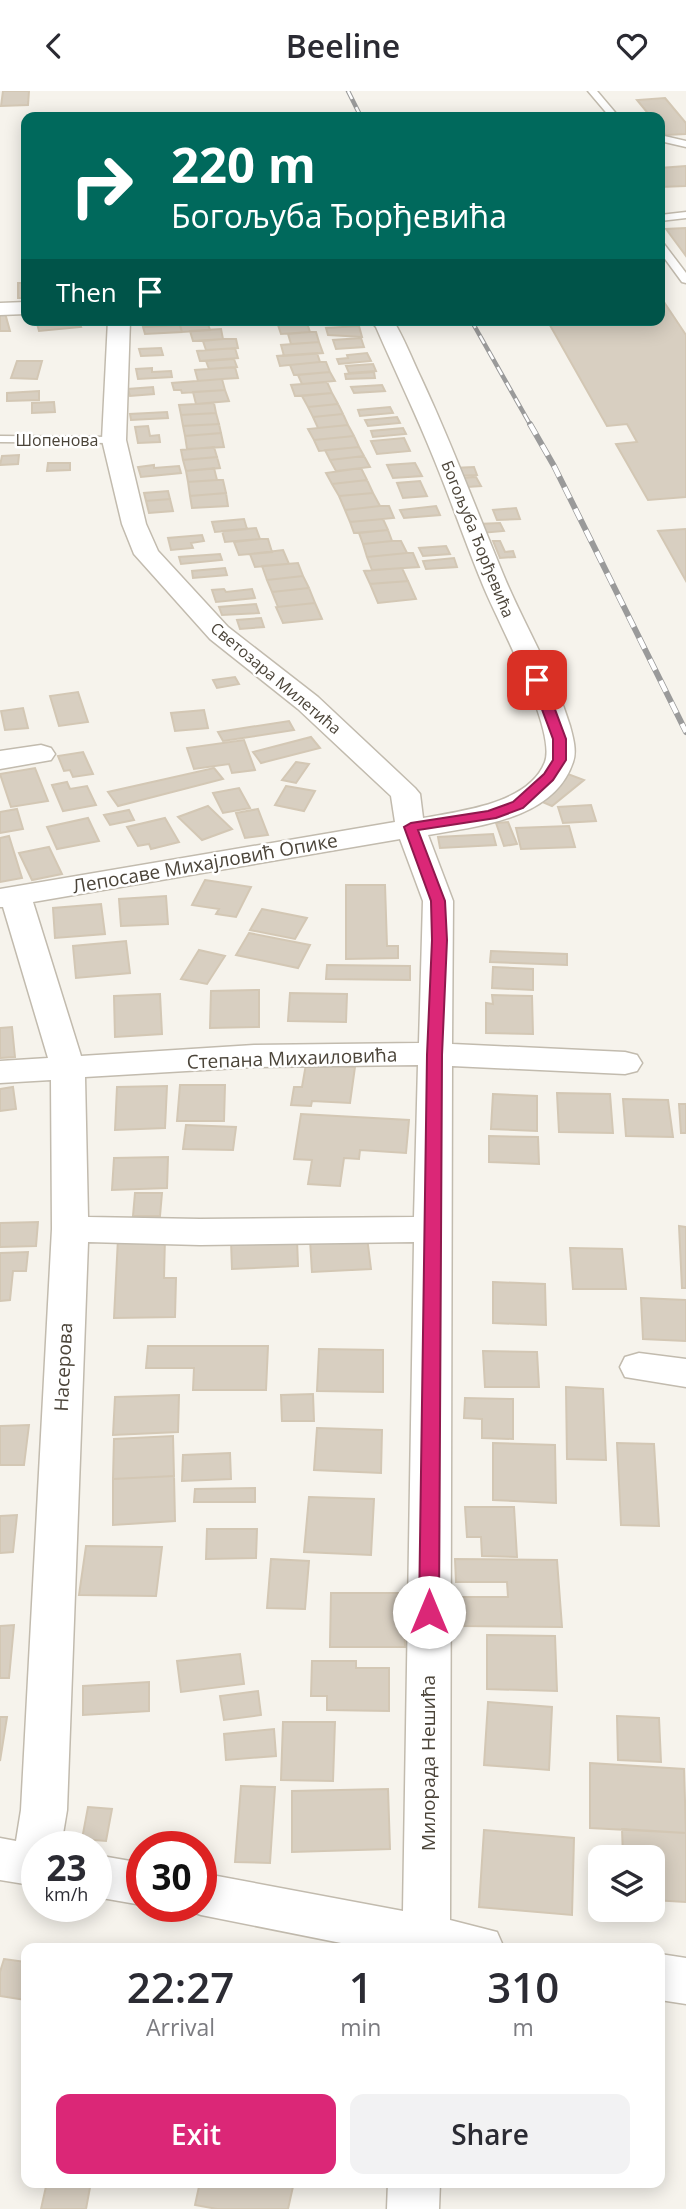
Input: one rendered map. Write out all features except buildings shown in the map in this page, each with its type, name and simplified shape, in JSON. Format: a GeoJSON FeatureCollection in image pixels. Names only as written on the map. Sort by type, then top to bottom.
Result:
{"type":"FeatureCollection","features":[{"type":"Feature","properties":{"kind":"street"},"geometry":{"type":"LineString","coordinates":[[0,309],[21,308]]}},
{"type":"Feature","properties":{"kind":"street","name":"Светозара Милетића"},"geometry":{"type":"LineString","coordinates":[[119,326],[114,440],[134,524],[147,554],[219,633],[308,703],[405,794],[411,827]]}},
{"type":"Feature","properties":{"kind":"street","name":"Богољуба Ђорђевића"},"geometry":{"type":"LineString","coordinates":[[385,326],[441,446],[498,594],[537,680],[559,739],[560,760],[549,777],[518,805],[491,815],[411,827]]}},
{"type":"Feature","properties":{"kind":"street"},"geometry":{"type":"LineString","coordinates":[[0,760],[41,754]]}},
{"type":"Feature","properties":{"kind":"street","name":"Лепосаве Михајловић Опике"},"geometry":{"type":"LineString","coordinates":[[7,896],[411,827]]}},
{"type":"Feature","properties":{"kind":"street","name":"Милорада Нешића"},"geometry":{"type":"LineString","coordinates":[[411,827],[438,901],[440,940],[434,1055],[426,1943]]}},
{"type":"Feature","properties":{"kind":"street","name":"Насерова"},"geometry":{"type":"LineString","coordinates":[[7,896],[68,1068],[70,1229],[44,1810],[37,1831]]}},
{"type":"Feature","properties":{"kind":"street","name":"Степана Михаиловића"},"geometry":{"type":"LineString","coordinates":[[0,1072],[254,1056],[434,1055],[625,1063]]}},
{"type":"Feature","properties":{"kind":"street"},"geometry":{"type":"LineString","coordinates":[[70,1229],[200,1232],[432,1229]]}},
{"type":"Feature","properties":{"kind":"street"},"geometry":{"type":"LineString","coordinates":[[639,1367],[686,1373]]}},
{"type":"Feature","properties":{"kind":"street"},"geometry":{"type":"LineString","coordinates":[[217,1897],[426,1943]]}},
{"type":"Feature","properties":{"kind":"street"},"geometry":{"type":"LineString","coordinates":[[665,1978],[686,1981]]}},
{"type":"Feature","properties":{"kind":"street"},"geometry":{"type":"LineString","coordinates":[[413,2209],[414,2188]]}},
{"type":"Feature","properties":{"kind":"lane"},"geometry":{"type":"LineString","coordinates":[[592,91],[611,112]]}},
{"type":"Feature","properties":{"kind":"lane"},"geometry":{"type":"LineString","coordinates":[[665,139],[686,144]]}},
{"type":"Feature","properties":{"kind":"lane"},"geometry":{"type":"LineString","coordinates":[[665,217],[686,215]]}},
{"type":"Feature","properties":{"kind":"lane"},"geometry":{"type":"LineString","coordinates":[[665,253],[686,280]]}},
{"type":"Feature","properties":{"kind":"lane","name":"Шопенова"},"geometry":{"type":"LineString","coordinates":[[0,439],[114,440]]}},
{"type":"Feature","properties":{"kind":"railway"},"geometry":{"type":"LineString","coordinates":[[348,91],[358,112]]}},
{"type":"Feature","properties":{"kind":"railway"},"geometry":{"type":"LineString","coordinates":[[474,326],[531,426]]}},
{"type":"Feature","properties":{"kind":"railway"},"geometry":{"type":"LineString","coordinates":[[530,424],[554,466],[686,732]]}},
{"type":"Feature","properties":{"kind":"route"},"geometry":{"type":"LineString","coordinates":[[429,1612],[434,1055],[440,940],[438,901],[411,827],[491,815],[518,805],[549,777],[560,760],[559,739],[537,680]]}}]}
